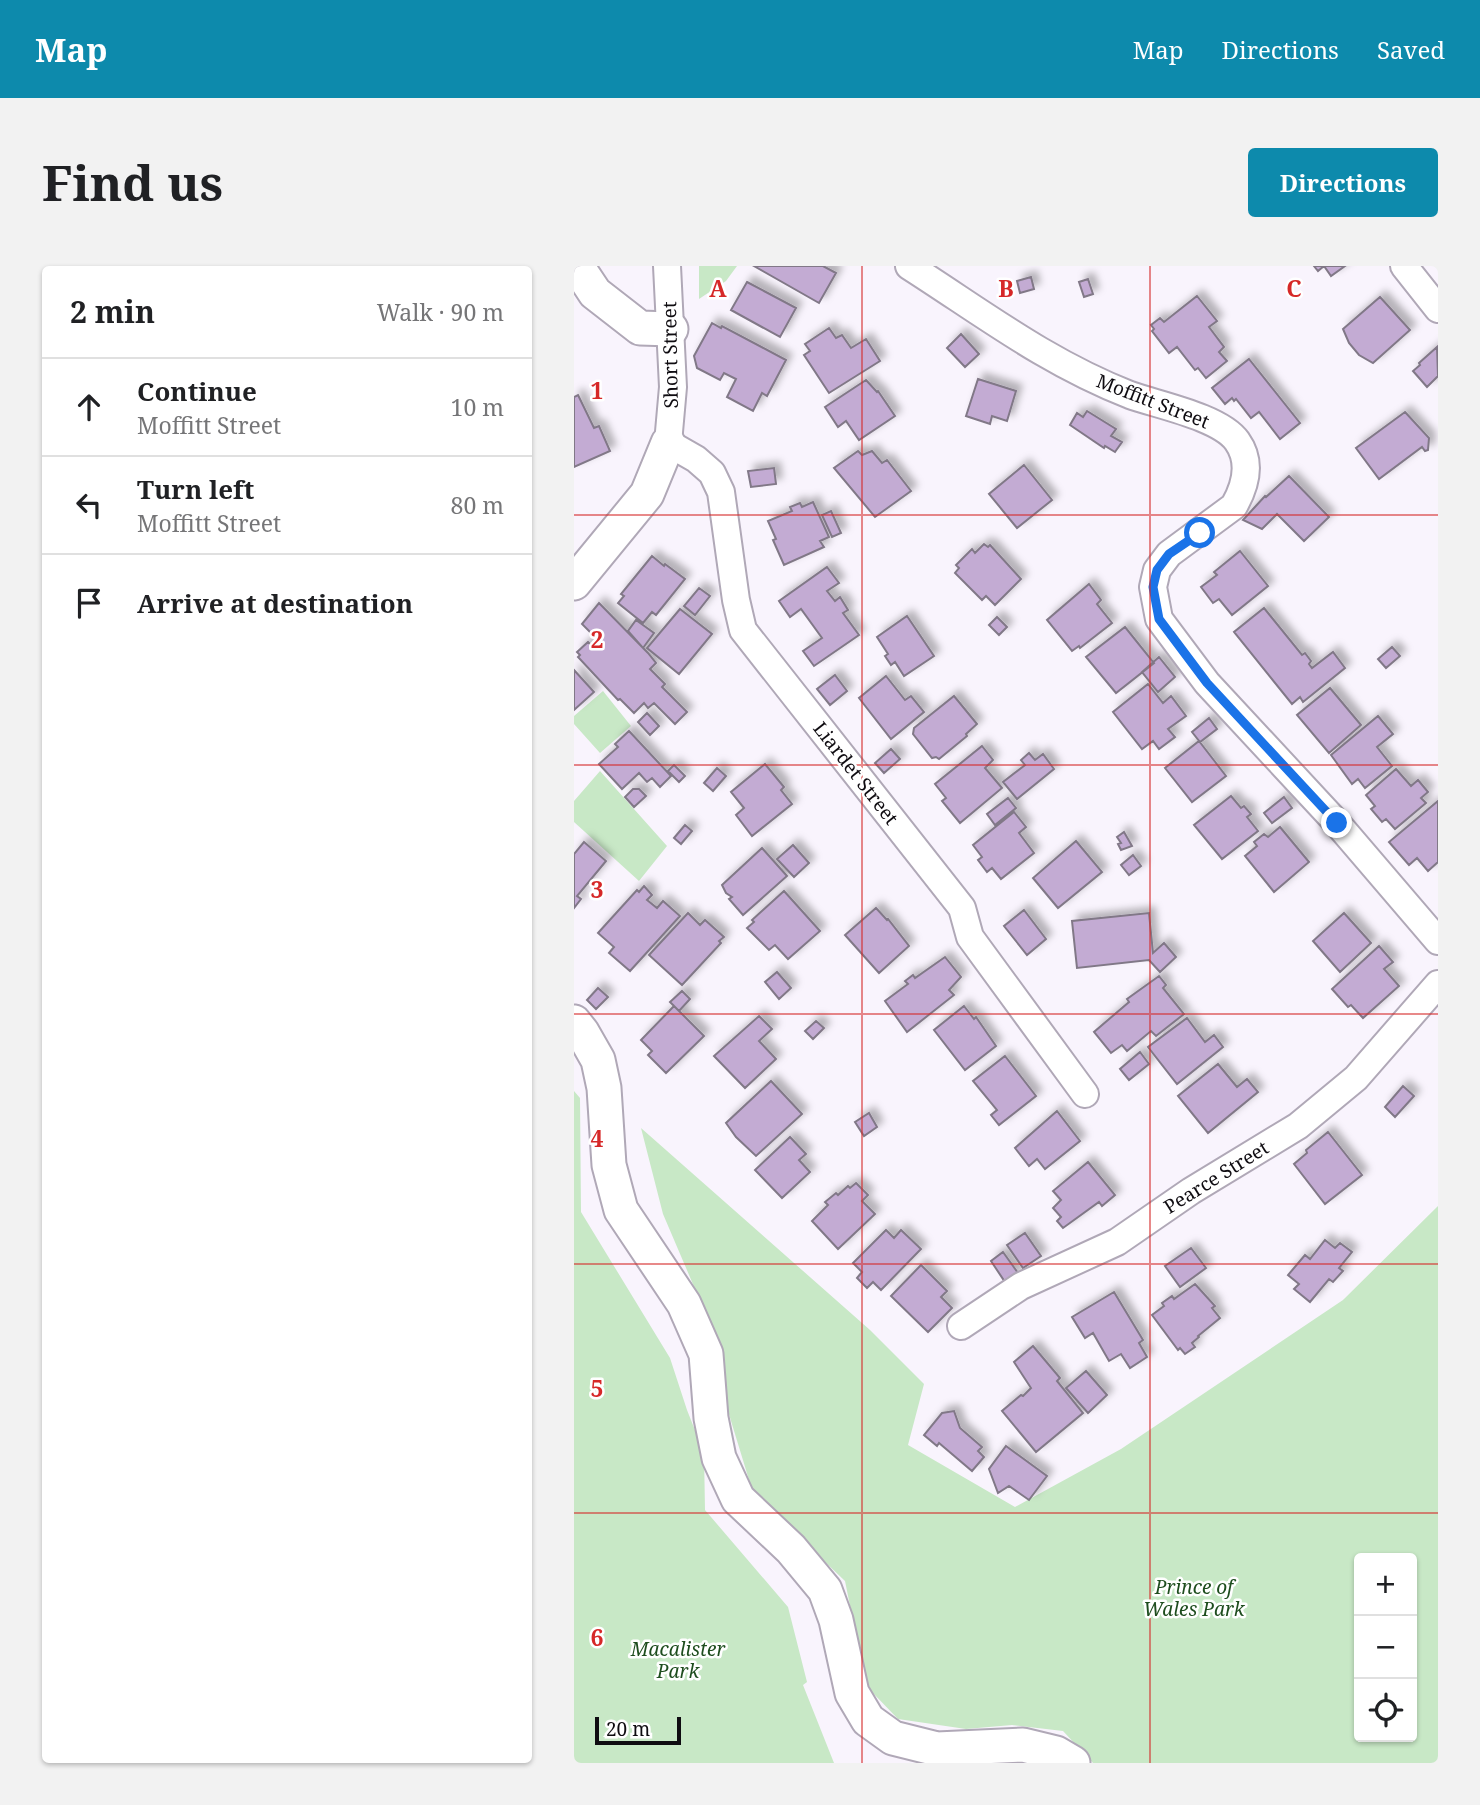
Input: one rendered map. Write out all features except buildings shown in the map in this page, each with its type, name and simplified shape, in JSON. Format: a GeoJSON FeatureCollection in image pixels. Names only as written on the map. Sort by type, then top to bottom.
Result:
{"type":"FeatureCollection","features":[{"type":"Feature","properties":{"kind":"street"},"geometry":{"type":"LineString","coordinates":[[576,266],[595,293],[640,328],[671,329]]}},
{"type":"Feature","properties":{"kind":"street","name":"Short Street"},"geometry":{"type":"LineString","coordinates":[[667,266],[673,387],[668,443]]}},
{"type":"Feature","properties":{"kind":"street","name":"Moffitt Street"},"geometry":{"type":"LineString","coordinates":[[909,266],[1057,362],[1104,385],[1189,413],[1223,428],[1236,439],[1247,466],[1241,494],[1234,506],[1169,554],[1157,570],[1153,587],[1159,619],[1207,683],[1337,823],[1438,941]]}},
{"type":"Feature","properties":{"kind":"street"},"geometry":{"type":"LineString","coordinates":[[1404,266],[1438,309]]}},
{"type":"Feature","properties":{"kind":"street"},"geometry":{"type":"LineString","coordinates":[[574,583],[647,494],[668,443]]}},
{"type":"Feature","properties":{"kind":"street","name":"Liardet Street"},"geometry":{"type":"LineString","coordinates":[[668,443],[696,459],[712,473],[721,492],[736,600],[743,630],[962,908],[970,937],[1085,1094]]}},
{"type":"Feature","properties":{"kind":"street","name":"Pearce Street"},"geometry":{"type":"LineString","coordinates":[[961,1326],[1021,1286],[1117,1242],[1191,1191],[1298,1126],[1356,1079],[1438,984]]}},
{"type":"Feature","properties":{"kind":"street"},"geometry":{"type":"LineString","coordinates":[[574,1022],[598,1060],[604,1088],[609,1166],[621,1210],[684,1304],[706,1354],[711,1418],[719,1458],[738,1499],[791,1549],[825,1590],[836,1620],[852,1693],[868,1720],[893,1738],[937,1749],[1023,1745],[1056,1753],[1073,1763]]}},
{"type":"Feature","properties":{"kind":"green space"},"geometry":{"type":"Polygon","coordinates":[[[699,266],[737,266],[726,281],[699,299],[699,266]]]}},
{"type":"Feature","properties":{"kind":"green space"},"geometry":{"type":"Polygon","coordinates":[[[603,691],[631,726],[600,753],[574,724],[574,716],[603,691]]]}},
{"type":"Feature","properties":{"kind":"green space"},"geometry":{"type":"Polygon","coordinates":[[[600,771],[667,846],[639,881],[574,822],[574,801],[600,771]]]}},
{"type":"Feature","properties":{"kind":"green space","name":"Macalister Park"},"geometry":{"type":"Polygon","coordinates":[[[574,1091],[580,1098],[581,1212],[670,1358],[704,1453],[705,1510],[788,1607],[807,1682],[803,1685],[834,1763],[574,1763],[574,1091]]]}},
{"type":"Feature","properties":{"kind":"green space","name":"Prince of Wales Park"},"geometry":{"type":"Polygon","coordinates":[[[641,1128],[870,1330],[924,1384],[908,1445],[1015,1507],[1121,1449],[1343,1300],[1438,1206],[1438,1763],[1093,1763],[1063,1731],[1012,1725],[966,1729],[898,1719],[871,1691],[863,1670],[845,1581],[753,1493],[724,1398],[701,1303],[663,1214],[641,1128]]]}},
{"type":"Feature","properties":{"kind":"route"},"geometry":{"type":"LineString","coordinates":[[1200,533],[1169,554],[1157,570],[1153,587],[1159,619],[1207,683],[1337,823]]}}]}
